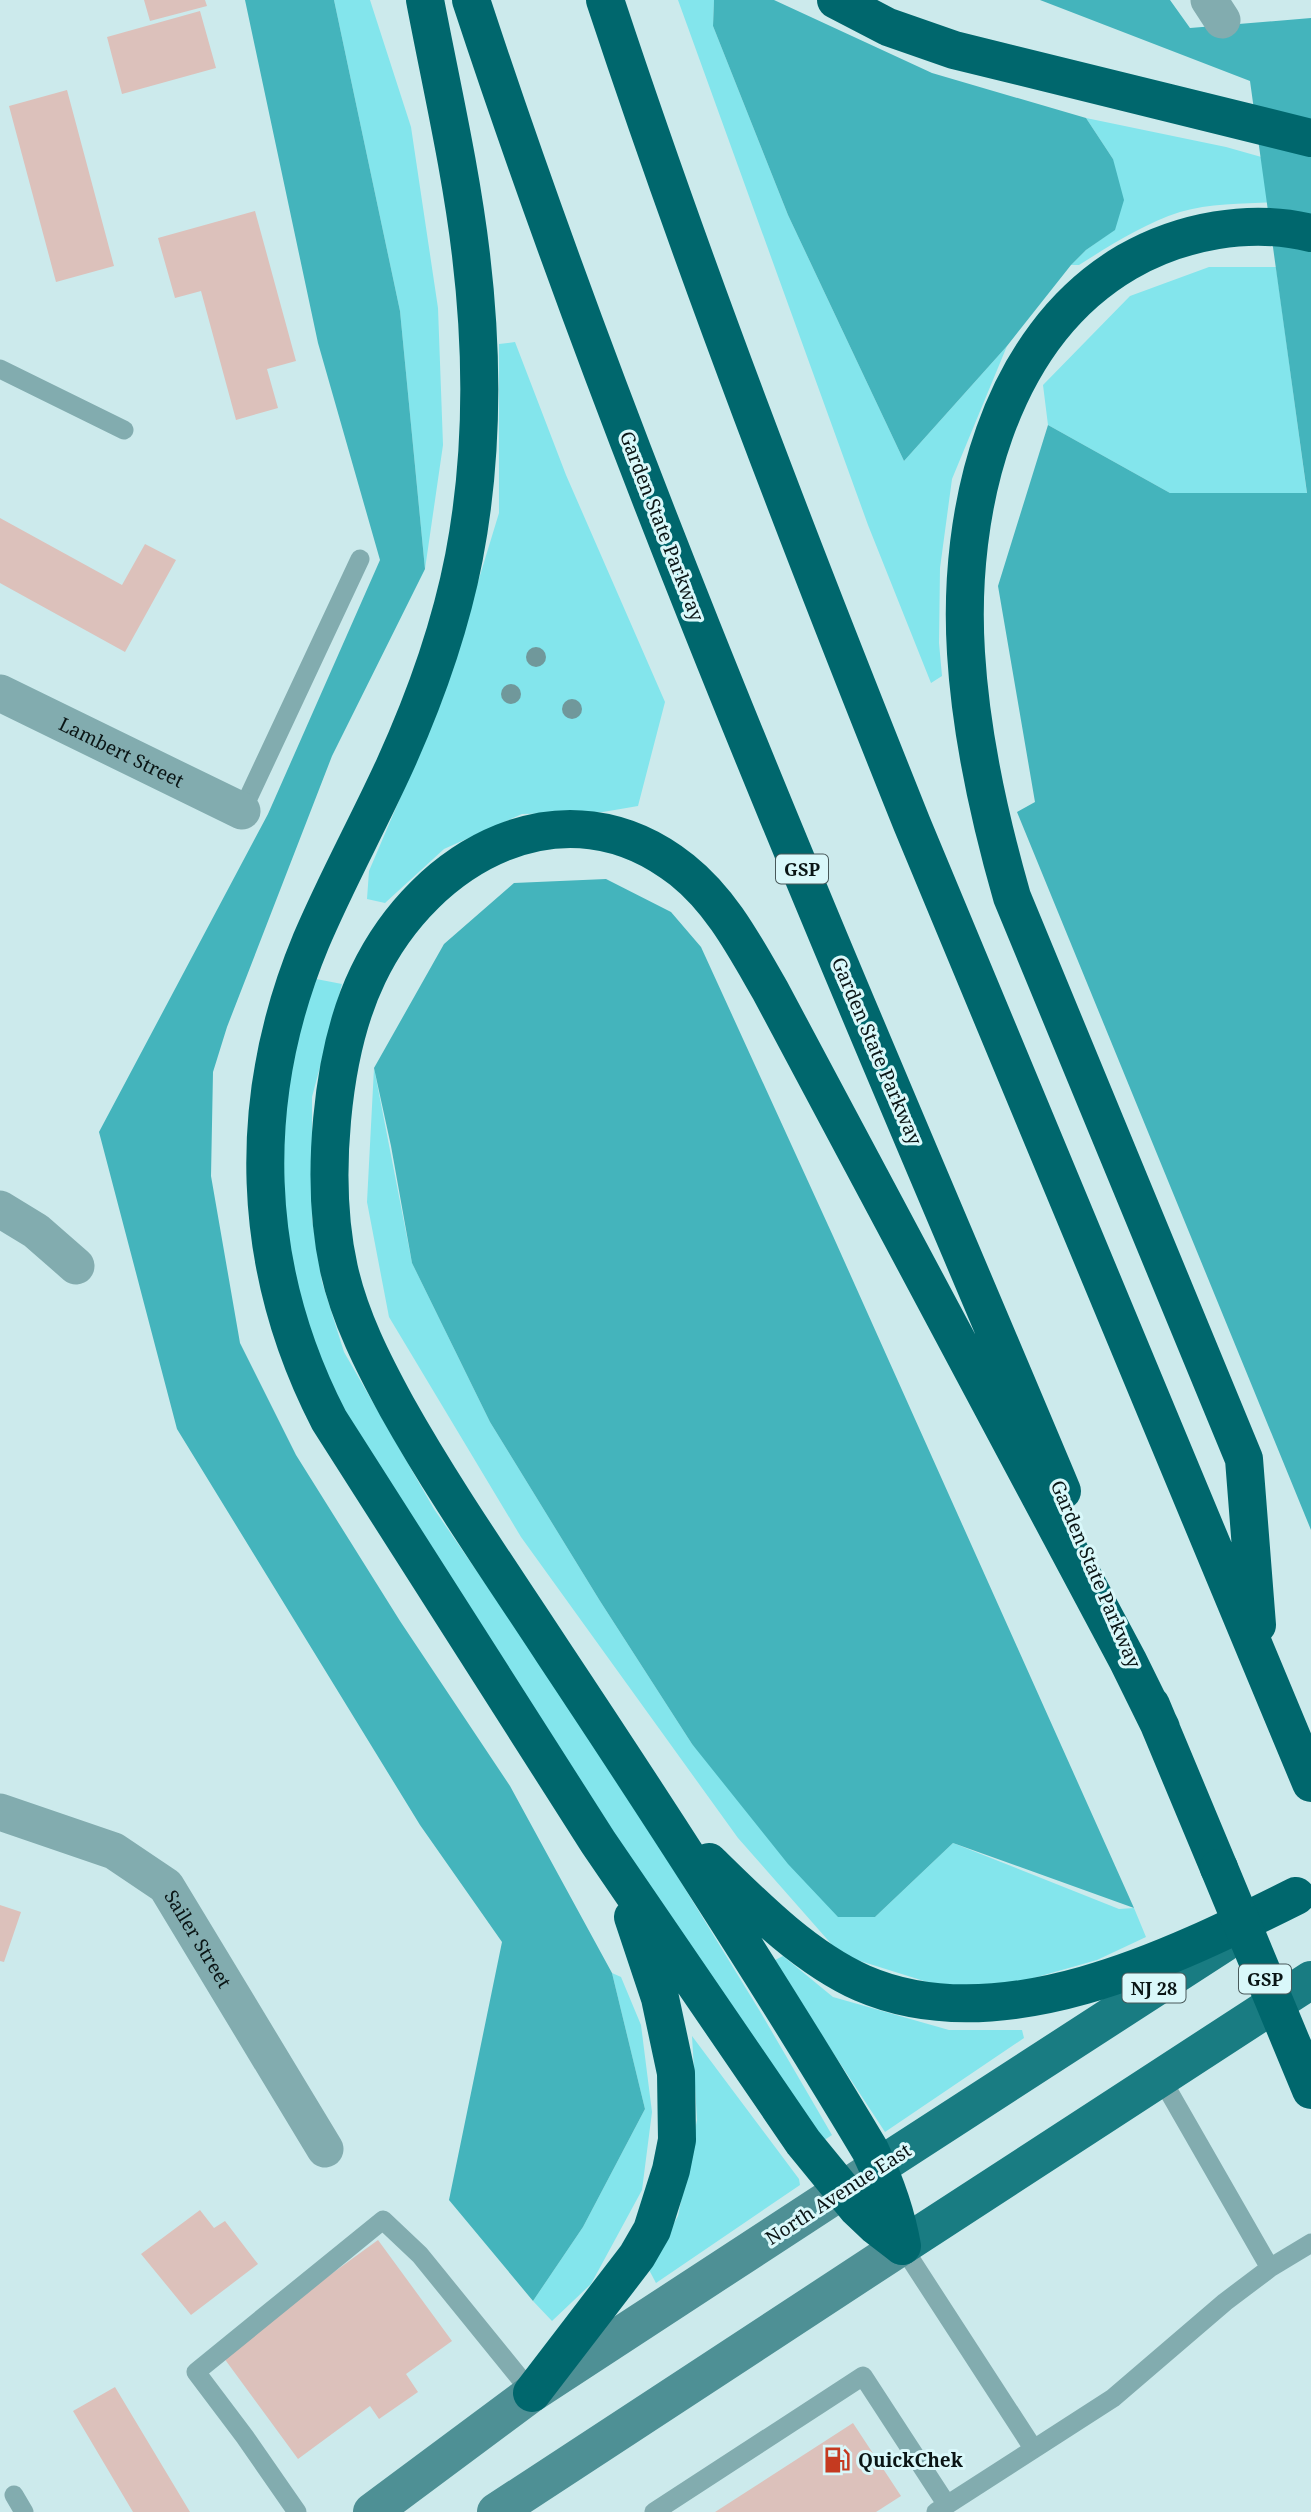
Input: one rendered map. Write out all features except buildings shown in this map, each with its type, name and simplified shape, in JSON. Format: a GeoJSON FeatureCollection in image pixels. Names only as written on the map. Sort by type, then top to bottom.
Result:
{"type":"FeatureCollection","features":[{"type":"Feature","properties":{"kind":"highway"},"geometry":{"type":"LineString","coordinates":[[425,0],[461,195],[476,300],[479,411],[472,512],[451,608],[424,694],[395,765],[319,923],[287,1010],[272,1072],[265,1149],[267,1210],[274,1258],[288,1318],[312,1388],[329,1420],[598,1842],[803,2142],[841,2191],[876,2226],[902,2246]]}},
{"type":"Feature","properties":{"kind":"highway","name":"Garden State Parkway"},"geometry":{"type":"LineString","coordinates":[[471,0],[566,275],[728,694],[1311,2090]]}},
{"type":"Feature","properties":{"kind":"highway"},"geometry":{"type":"LineString","coordinates":[[605,0],[693,259],[846,658],[912,824],[1311,1783]]}},
{"type":"Feature","properties":{"kind":"highway"},"geometry":{"type":"LineString","coordinates":[[836,0],[888,27],[954,50],[1311,138]]}},
{"type":"Feature","properties":{"kind":"highway"},"geometry":{"type":"LineString","coordinates":[[1261,1662],[1244,1459],[1012,897],[996,843],[976,745],[969,693],[964,605],[972,529],[986,461],[996,430],[1009,398],[1034,352],[1077,300],[1098,281],[1144,252],[1198,234],[1252,227],[1311,233]]}},
{"type":"Feature","properties":{"kind":"highway"},"geometry":{"type":"LineString","coordinates":[[902,2246],[895,2208],[870,2150],[640,1783],[419,1445],[382,1380],[357,1326],[334,1243],[330,1161],[335,1109],[348,1034],[367,976],[393,930],[428,889],[480,852],[516,836],[540,831],[591,831],[638,843],[680,868],[717,905],[733,926],[770,990],[1128,1661],[1161,1728]]}},
{"type":"Feature","properties":{"kind":"highway"},"geometry":{"type":"LineString","coordinates":[[640,1783],[708,1861],[804,1946],[860,1982],[887,1992],[919,1999],[948,2003],[1008,2002],[1067,1989],[1150,1962],[1199,1942],[1303,1891]]}},
{"type":"Feature","properties":{"kind":"highway"},"geometry":{"type":"LineString","coordinates":[[532,2393],[620,2281],[652,2230],[663,2201],[677,2140],[676,2073],[660,1998],[633,1916],[598,1842]]}},
{"type":"Feature","properties":{"kind":"main road","name":"North Avenue East"},"geometry":{"type":"LineString","coordinates":[[372,2512],[532,2393],[1303,1891]]}},
{"type":"Feature","properties":{"kind":"main road"},"geometry":{"type":"LineString","coordinates":[[496,2512],[1311,1980]]}},
{"type":"Feature","properties":{"kind":"street","name":"Lambert Street"},"geometry":{"type":"LineString","coordinates":[[0,692],[242,811]]}},
{"type":"Feature","properties":{"kind":"street"},"geometry":{"type":"LineString","coordinates":[[0,1209],[36,1231],[76,1266]]}},
{"type":"Feature","properties":{"kind":"street","name":"Sailer Street"},"geometry":{"type":"LineString","coordinates":[[0,1812],[114,1851],[166,1886],[325,2149]]}},
{"type":"Feature","properties":{"kind":"lane"},"geometry":{"type":"LineString","coordinates":[[0,369],[124,430]]}},
{"type":"Feature","properties":{"kind":"lane"},"geometry":{"type":"LineString","coordinates":[[242,811],[360,559]]}},
{"type":"Feature","properties":{"kind":"lane"},"geometry":{"type":"LineString","coordinates":[[1161,2078],[1270,2268]]}},
{"type":"Feature","properties":{"kind":"lane"},"geometry":{"type":"LineString","coordinates":[[296,2512],[196,2372],[383,2220],[420,2255],[532,2393]]}},
{"type":"Feature","properties":{"kind":"lane"},"geometry":{"type":"LineString","coordinates":[[654,2512],[863,2376],[942,2508],[1113,2398],[1226,2302],[1270,2268],[1311,2243]]}},
{"type":"Feature","properties":{"kind":"lane"},"geometry":{"type":"LineString","coordinates":[[902,2246],[1033,2448]]}},
{"type":"Feature","properties":{"kind":"shaded area"},"geometry":{"type":"Polygon","coordinates":[[[245,0],[334,0],[400,311],[425,569],[332,756],[227,1027],[213,1072],[211,1176],[240,1343],[296,1455],[400,1621],[510,1786],[612,1973],[645,2109],[583,2227],[533,2301],[449,2200],[502,1942],[420,1825],[177,1429],[99,1132],[268,814],[380,560],[318,343],[245,0]]]}},
{"type":"Feature","properties":{"kind":"shaded area"},"geometry":{"type":"Polygon","coordinates":[[[334,0],[370,0],[411,127],[438,308],[443,445],[425,569],[400,311],[334,0]]]}},
{"type":"Feature","properties":{"kind":"shaded area"},"geometry":{"type":"Polygon","coordinates":[[[678,0],[714,0],[713,26],[788,215],[904,461],[1007,346],[952,479],[940,568],[939,643],[942,676],[931,683],[868,525],[678,0]]]}},
{"type":"Feature","properties":{"kind":"shaded area"},"geometry":{"type":"Polygon","coordinates":[[[714,0],[774,0],[932,73],[1086,118],[1113,159],[1124,200],[1115,230],[1086,250],[1071,265],[1007,346],[904,461],[788,215],[713,26],[714,0]]]}},
{"type":"Feature","properties":{"kind":"shaded area"},"geometry":{"type":"Polygon","coordinates":[[[1040,0],[1170,0],[1190,28],[1311,18],[1311,1530],[1017,812],[1035,802],[998,586],[1048,425],[1170,493],[1307,493],[1250,81],[1040,0]]]}},
{"type":"Feature","properties":{"kind":"shaded area"},"geometry":{"type":"Polygon","coordinates":[[[1086,118],[1226,147],[1311,171],[1278,202],[1216,205],[1180,212],[1140,229],[1079,265],[1071,265],[1086,250],[1114,230],[1113,159],[1086,118]]]}},
{"type":"Feature","properties":{"kind":"shaded area"},"geometry":{"type":"Polygon","coordinates":[[[1209,267],[1276,267],[1307,494],[1170,493],[1048,425],[1043,385],[1130,296],[1209,267]]]}},
{"type":"Feature","properties":{"kind":"shaded area"},"geometry":{"type":"Polygon","coordinates":[[[515,342],[566,475],[665,702],[638,806],[603,812],[522,814],[444,849],[385,903],[367,899],[369,871],[442,700],[499,513],[499,344],[515,342]]]}},
{"type":"Feature","properties":{"kind":"shaded area"},"geometry":{"type":"Polygon","coordinates":[[[606,879],[671,912],[701,947],[1134,1908],[953,1843],[875,1917],[838,1917],[788,1864],[692,1744],[490,1422],[412,1263],[374,1068],[444,944],[514,883],[606,879]]]}},
{"type":"Feature","properties":{"kind":"shaded area"},"geometry":{"type":"Polygon","coordinates":[[[311,978],[342,984],[312,1097],[312,1219],[322,1282],[344,1352],[434,1509],[555,1685],[665,1856],[761,2013],[832,2135],[820,2143],[615,1844],[338,1411],[291,1284],[282,1170],[289,1061],[311,978]]]}},
{"type":"Feature","properties":{"kind":"shaded area"},"geometry":{"type":"Polygon","coordinates":[[[374,1068],[412,1263],[490,1422],[692,1744],[875,1917],[953,1843],[1119,1909],[1134,1908],[1146,1937],[1097,1960],[1016,1983],[940,1986],[841,1955],[738,1838],[521,1537],[389,1317],[367,1202],[374,1068]]]}},
{"type":"Feature","properties":{"kind":"shaded area"},"geometry":{"type":"Polygon","coordinates":[[[783,1956],[833,1997],[949,2030],[1022,2030],[1024,2038],[885,2132],[773,1961],[783,1956]]]}},
{"type":"Feature","properties":{"kind":"shaded area"},"geometry":{"type":"Polygon","coordinates":[[[612,1973],[621,1977],[641,2025],[652,2112],[642,2190],[591,2284],[552,2321],[533,2301],[583,2227],[645,2109],[612,1973]]]}},
{"type":"Feature","properties":{"kind":"shaded area"},"geometry":{"type":"Polygon","coordinates":[[[692,2036],[799,2179],[800,2185],[656,2283],[648,2268],[678,2216],[697,2120],[692,2036]]]}},
{"type":"Feature","properties":{"kind":"place","name":"QuickChek"},"geometry":{"type":"Point","coordinates":[837,2460]}}]}
